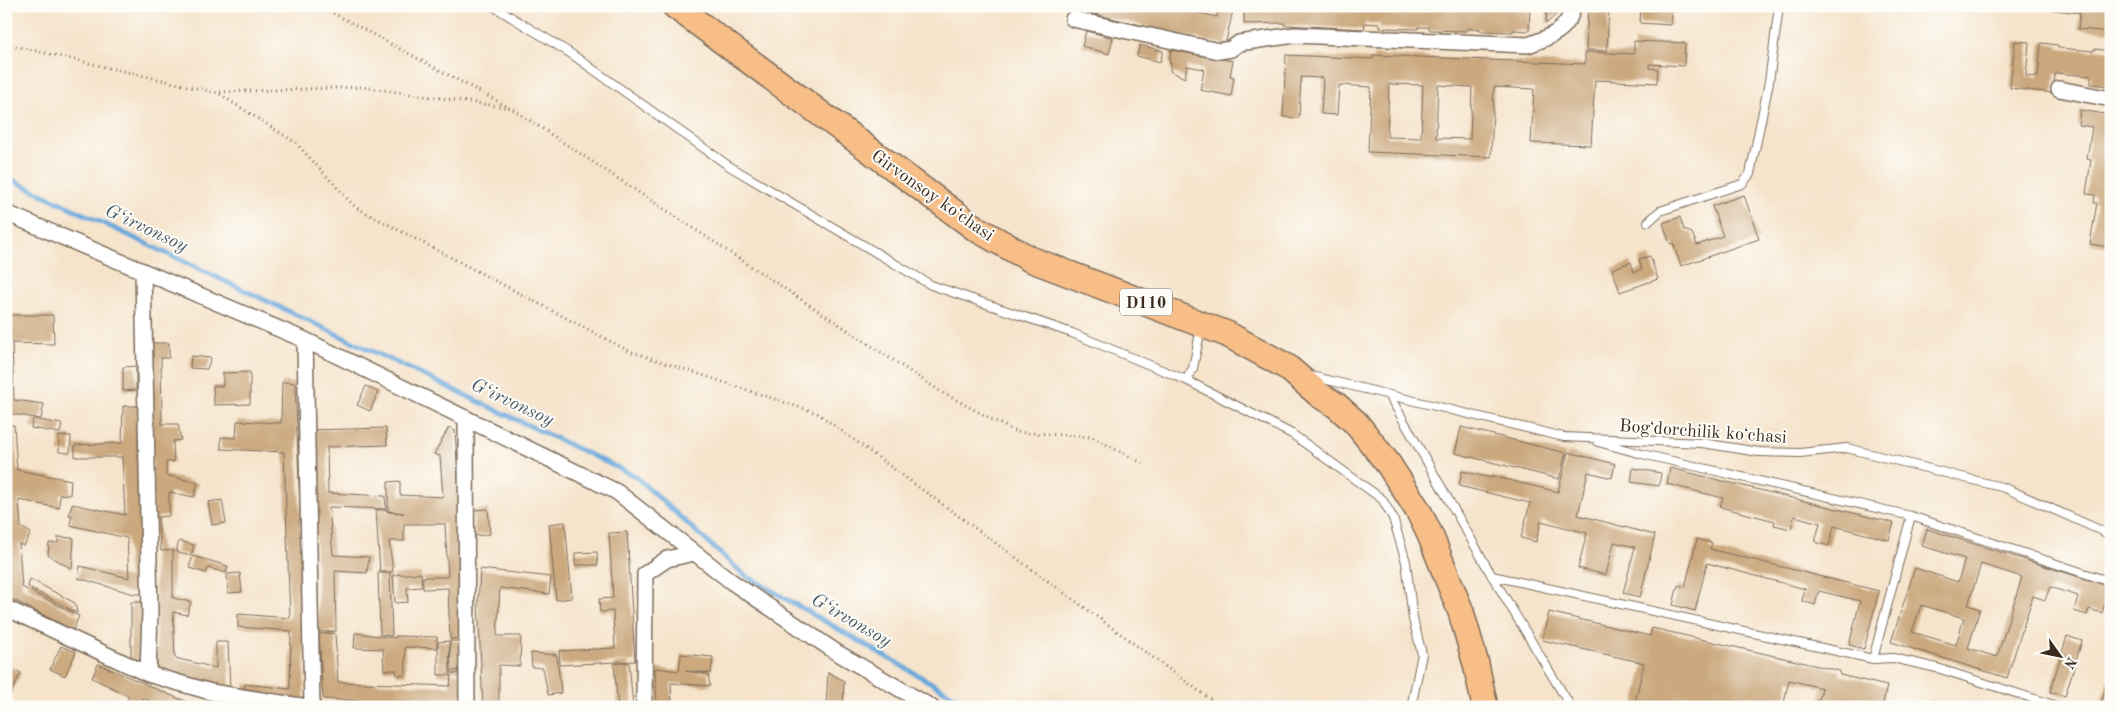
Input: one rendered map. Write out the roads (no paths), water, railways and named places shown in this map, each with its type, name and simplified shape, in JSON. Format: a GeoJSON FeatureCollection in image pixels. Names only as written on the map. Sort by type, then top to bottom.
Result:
{"type":"FeatureCollection","features":[{"type":"Feature","properties":{"kind":"main road","name":"Girvonsoy koʻchasi"},"geometry":{"type":"LineString","coordinates":[[675,6],[975,228],[1030,258],[1227,334],[1287,367],[1356,423],[1389,465],[1419,512],[1442,561],[1461,612],[1476,664],[1485,707]]}},
{"type":"Feature","properties":{"kind":"street"},"geometry":{"type":"LineString","coordinates":[[1073,19],[1219,51],[1231,49],[1239,43],[1295,35],[1528,45],[1555,36],[1572,14],[1573,6]]}},
{"type":"Feature","properties":{"kind":"street"},"geometry":{"type":"LineString","coordinates":[[2059,89],[2111,98]]}},
{"type":"Feature","properties":{"kind":"street"},"geometry":{"type":"LineString","coordinates":[[6,213],[306,340],[617,492],[732,582],[836,652],[931,707]]}},
{"type":"Feature","properties":{"kind":"street"},"geometry":{"type":"LineString","coordinates":[[143,272],[150,611],[148,674]]}},
{"type":"Feature","properties":{"kind":"street"},"geometry":{"type":"LineString","coordinates":[[306,340],[312,707]]}},
{"type":"Feature","properties":{"kind":"street"},"geometry":{"type":"LineString","coordinates":[[466,418],[467,707]]}},
{"type":"Feature","properties":{"kind":"street"},"geometry":{"type":"LineString","coordinates":[[644,707],[645,574],[667,558],[694,553]]}},
{"type":"Feature","properties":{"kind":"street"},"geometry":{"type":"LineString","coordinates":[[6,608],[148,674],[211,692],[307,707]]}},
{"type":"Feature","properties":{"kind":"lane"},"geometry":{"type":"LineString","coordinates":[[492,6],[570,53],[729,166],[931,285],[1072,333],[1186,380],[1292,434],[1382,499],[1393,518],[1406,562],[1413,618],[1422,654],[1412,703],[1408,707]]}},
{"type":"Feature","properties":{"kind":"lane"},"geometry":{"type":"LineString","coordinates":[[1648,222],[1660,210],[1742,184],[1750,174],[1769,82],[1779,6]]}},
{"type":"Feature","properties":{"kind":"lane"},"geometry":{"type":"LineString","coordinates":[[1186,380],[1193,368],[1202,324]]}},
{"type":"Feature","properties":{"kind":"lane","name":"Bogʻdorchilik koʻchasi"},"geometry":{"type":"LineString","coordinates":[[1287,367],[1321,380],[1389,394],[1564,437],[1702,443],[1759,452],[1800,453],[1847,448],[2005,488],[2111,535]]}},
{"type":"Feature","properties":{"kind":"lane"},"geometry":{"type":"LineString","coordinates":[[1389,394],[1492,576],[1571,707]]}},
{"type":"Feature","properties":{"kind":"lane"},"geometry":{"type":"LineString","coordinates":[[1587,438],[1642,454],[1911,516],[2111,582]]}},
{"type":"Feature","properties":{"kind":"lane"},"geometry":{"type":"LineString","coordinates":[[1873,659],[1911,516]]}},
{"type":"Feature","properties":{"kind":"lane"},"geometry":{"type":"LineString","coordinates":[[1492,576],[1873,659],[1893,658],[1937,668],[2060,707]]}},
{"type":"Feature","properties":{"kind":"waterway","name":"G‘irvonsoy"},"geometry":{"type":"LineString","coordinates":[[6,177],[635,476],[743,574],[973,707]]}}]}
